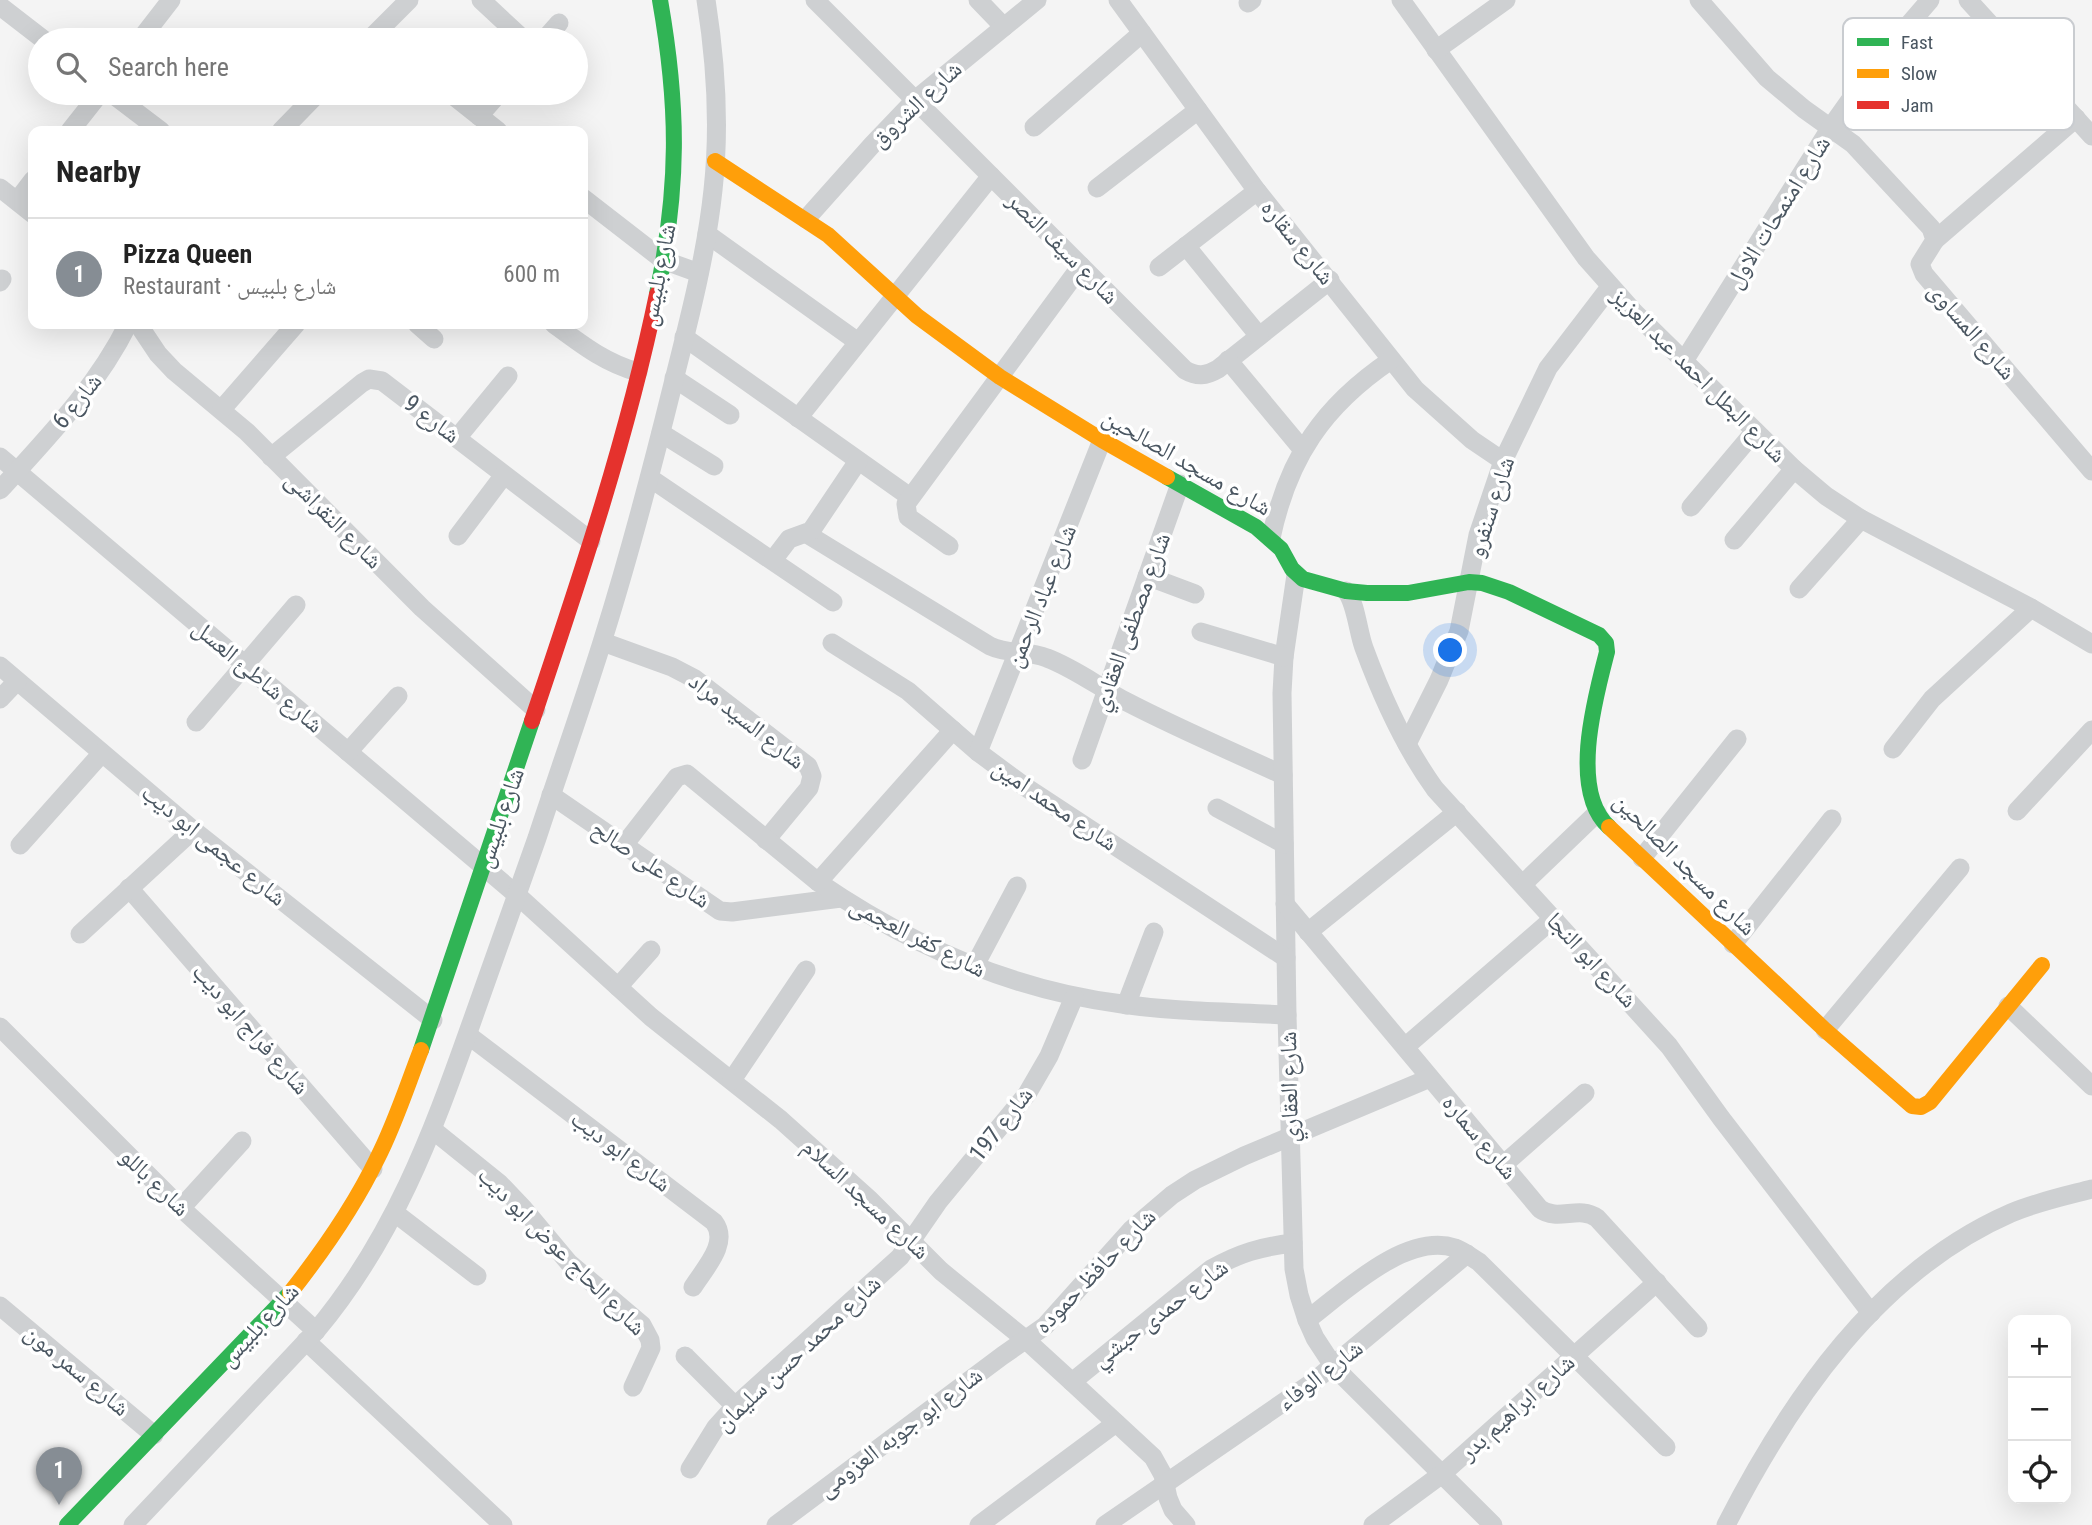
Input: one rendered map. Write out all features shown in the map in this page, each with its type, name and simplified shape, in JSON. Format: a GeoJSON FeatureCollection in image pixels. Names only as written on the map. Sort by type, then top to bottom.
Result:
{"type":"FeatureCollection","features":[{"type":"Feature","properties":{"kind":"street"},"geometry":{"type":"LineString","coordinates":[[149,28],[171,0]]}},
{"type":"Feature","properties":{"kind":"street"},"geometry":{"type":"LineString","coordinates":[[384,28],[409,0]]}},
{"type":"Feature","properties":{"kind":"street"},"geometry":{"type":"LineString","coordinates":[[481,0],[511,28]]}},
{"type":"Feature","properties":{"kind":"street","name":"شارع بلبيس"},"geometry":{"type":"LineString","coordinates":[[67,1525],[283,1302],[332,1238],[373,1169],[396,1118],[433,1020],[537,710],[591,541],[638,372],[670,221],[676,142],[669,49],[660,0]]}},
{"type":"Feature","properties":{"kind":"street","name":"شارع بلبيس"},"geometry":{"type":"LineString","coordinates":[[132,1525],[311,1336],[357,1277],[395,1213],[433,1130],[603,642],[661,433],[707,234],[715,161],[716,90],[706,0]]}},
{"type":"Feature","properties":{"kind":"street","name":"شارع سيف النصر"},"geometry":{"type":"LineString","coordinates":[[815,0],[1185,369],[1202,376],[1210,374],[1330,280]]}},
{"type":"Feature","properties":{"kind":"street"},"geometry":{"type":"LineString","coordinates":[[978,0],[1004,27]]}},
{"type":"Feature","properties":{"kind":"street","name":"شارع الشروق"},"geometry":{"type":"LineString","coordinates":[[806,219],[915,100],[1037,0]]}},
{"type":"Feature","properties":{"kind":"street","name":"شارع سقاره"},"geometry":{"type":"LineString","coordinates":[[1118,0],[1257,191],[1415,390],[1442,416],[1503,461]]}},
{"type":"Feature","properties":{"kind":"street","name":"شارع البطل احمد عبد العزيز"},"geometry":{"type":"LineString","coordinates":[[1401,0],[1563,228],[1611,287],[1794,469],[1826,496],[1861,519],[2092,643]]}},
{"type":"Feature","properties":{"kind":"street"},"geometry":{"type":"LineString","coordinates":[[1436,50],[1506,0]]}},
{"type":"Feature","properties":{"kind":"street"},"geometry":{"type":"LineString","coordinates":[[1699,0],[1768,78],[1804,109],[1853,144],[1931,228],[1935,240],[2062,130]]}},
{"type":"Feature","properties":{"kind":"street","name":"شارع امنمحات الاول"},"geometry":{"type":"LineString","coordinates":[[1914,18],[1930,0]]}},
{"type":"Feature","properties":{"kind":"street"},"geometry":{"type":"LineString","coordinates":[[1968,0],[1984,18]]}},
{"type":"Feature","properties":{"kind":"street"},"geometry":{"type":"LineString","coordinates":[[4,5],[30,28]]}},
{"type":"Feature","properties":{"kind":"street"},"geometry":{"type":"LineString","coordinates":[[555,28],[559,23]]}},
{"type":"Feature","properties":{"kind":"street"},"geometry":{"type":"LineString","coordinates":[[1034,127],[1142,33]]}},
{"type":"Feature","properties":{"kind":"street"},"geometry":{"type":"LineString","coordinates":[[74,126],[91,105]]}},
{"type":"Feature","properties":{"kind":"street"},"geometry":{"type":"LineString","coordinates":[[127,105],[154,126]]}},
{"type":"Feature","properties":{"kind":"street"},"geometry":{"type":"LineString","coordinates":[[286,126],[306,105]]}},
{"type":"Feature","properties":{"kind":"street"},"geometry":{"type":"LineString","coordinates":[[466,105],[492,126]]}},
{"type":"Feature","properties":{"kind":"street"},"geometry":{"type":"LineString","coordinates":[[480,116],[489,105]]}},
{"type":"Feature","properties":{"kind":"street"},"geometry":{"type":"LineString","coordinates":[[1097,188],[1198,110]]}},
{"type":"Feature","properties":{"kind":"street","name":"شارع امنمحات الاول"},"geometry":{"type":"LineString","coordinates":[[1684,361],[1843,110]]}},
{"type":"Feature","properties":{"kind":"street"},"geometry":{"type":"LineString","coordinates":[[2076,118],[2092,136]]}},
{"type":"Feature","properties":{"kind":"street","name":"شارع مسجد الصالحين"},"geometry":{"type":"LineString","coordinates":[[715,161],[806,219],[849,252],[895,296],[943,336],[1000,377],[1270,538],[1281,549],[1296,575],[1309,582],[1346,591],[1408,593],[1469,582],[1482,583],[1509,592],[1595,633],[1605,643],[1607,652],[1596,698],[1589,771],[1591,800],[1597,813],[1733,944],[1907,1103],[1916,1108],[1930,1102],[2008,1006]]}},
{"type":"Feature","properties":{"kind":"street"},"geometry":{"type":"LineString","coordinates":[[798,418],[991,176]]}},
{"type":"Feature","properties":{"kind":"street"},"geometry":{"type":"LineString","coordinates":[[17,201],[28,187]]}},
{"type":"Feature","properties":{"kind":"street"},"geometry":{"type":"LineString","coordinates":[[0,188],[28,210]]}},
{"type":"Feature","properties":{"kind":"street"},"geometry":{"type":"LineString","coordinates":[[1159,267],[1257,191]]}},
{"type":"Feature","properties":{"kind":"street"},"geometry":{"type":"LineString","coordinates":[[588,202],[663,260],[699,273]]}},
{"type":"Feature","properties":{"kind":"street"},"geometry":{"type":"LineString","coordinates":[[707,234],[858,342]]}},
{"type":"Feature","properties":{"kind":"street","name":"شارع المساوى"},"geometry":{"type":"LineString","coordinates":[[1935,240],[1920,264],[1924,274],[2092,471]]}},
{"type":"Feature","properties":{"kind":"street"},"geometry":{"type":"LineString","coordinates":[[1186,246],[1259,336]]}},
{"type":"Feature","properties":{"kind":"street"},"geometry":{"type":"LineString","coordinates":[[948,546],[908,517],[906,504],[1081,266]]}},
{"type":"Feature","properties":{"kind":"street","name":"شارع سنفرو"},"geometry":{"type":"LineString","coordinates":[[1407,744],[1450,656],[1459,631],[1478,535],[1503,461],[1548,368],[1611,287]]}},
{"type":"Feature","properties":{"kind":"street","name":"شارع 6"},"geometry":{"type":"LineString","coordinates":[[0,490],[88,390],[125,329]]}},
{"type":"Feature","properties":{"kind":"street","name":"شارع النقراشى"},"geometry":{"type":"LineString","coordinates":[[141,329],[158,354],[174,371],[222,409],[422,608],[537,710]]}},
{"type":"Feature","properties":{"kind":"street"},"geometry":{"type":"LineString","coordinates":[[222,409],[292,329]]}},
{"type":"Feature","properties":{"kind":"street"},"geometry":{"type":"LineString","coordinates":[[422,329],[434,339]]}},
{"type":"Feature","properties":{"kind":"street"},"geometry":{"type":"LineString","coordinates":[[561,329],[608,362],[638,372]]}},
{"type":"Feature","properties":{"kind":"street"},"geometry":{"type":"LineString","coordinates":[[684,337],[910,498]]}},
{"type":"Feature","properties":{"kind":"street"},"geometry":{"type":"LineString","coordinates":[[1270,538],[1284,487],[1302,449],[1340,399],[1391,359]]}},
{"type":"Feature","properties":{"kind":"street"},"geometry":{"type":"LineString","coordinates":[[1228,360],[1302,449]]}},
{"type":"Feature","properties":{"kind":"street"},"geometry":{"type":"LineString","coordinates":[[457,438],[508,376]]}},
{"type":"Feature","properties":{"kind":"street"},"geometry":{"type":"LineString","coordinates":[[674,378],[730,415]]}},
{"type":"Feature","properties":{"kind":"street","name":"شارع 9"},"geometry":{"type":"LineString","coordinates":[[271,457],[369,379],[382,381],[591,541]]}},
{"type":"Feature","properties":{"kind":"street"},"geometry":{"type":"LineString","coordinates":[[1691,507],[1755,431]]}},
{"type":"Feature","properties":{"kind":"street"},"geometry":{"type":"LineString","coordinates":[[661,433],[714,466]]}},
{"type":"Feature","properties":{"kind":"street","name":"شارع عباد الرحمن"},"geometry":{"type":"LineString","coordinates":[[978,752],[1102,440]]}},
{"type":"Feature","properties":{"kind":"street","name":"شارع شاطئ العسل"},"geometry":{"type":"LineString","coordinates":[[0,457],[517,895]]}},
{"type":"Feature","properties":{"kind":"street"},"geometry":{"type":"LineString","coordinates":[[773,561],[789,539],[807,534],[858,461]]}},
{"type":"Feature","properties":{"kind":"street"},"geometry":{"type":"LineString","coordinates":[[1734,540],[1794,469]]}},
{"type":"Feature","properties":{"kind":"street"},"geometry":{"type":"LineString","coordinates":[[458,536],[505,474]]}},
{"type":"Feature","properties":{"kind":"street"},"geometry":{"type":"LineString","coordinates":[[650,478],[833,602]]}},
{"type":"Feature","properties":{"kind":"street","name":"شارع مصطفى العقادي"},"geometry":{"type":"LineString","coordinates":[[1082,760],[1181,484]]}},
{"type":"Feature","properties":{"kind":"street"},"geometry":{"type":"LineString","coordinates":[[1799,589],[1861,519]]}},
{"type":"Feature","properties":{"kind":"street"},"geometry":{"type":"LineString","coordinates":[[807,534],[990,646],[1001,651],[1046,657],[1135,706],[1283,775]]}},
{"type":"Feature","properties":{"kind":"street","name":"شارع العقاري"},"geometry":{"type":"LineString","coordinates":[[1296,575],[1284,657],[1283,775],[1293,1243],[1299,1295],[1307,1320],[1334,1367],[1493,1525]]}},
{"type":"Feature","properties":{"kind":"street"},"geometry":{"type":"LineString","coordinates":[[1147,576],[1195,594]]}},
{"type":"Feature","properties":{"kind":"street","name":"شارع ابو النجا"},"geometry":{"type":"LineString","coordinates":[[1346,591],[1351,598],[1356,623],[1370,664],[1407,744],[1430,782],[1669,1046],[1871,1313]]}},
{"type":"Feature","properties":{"kind":"street"},"geometry":{"type":"LineString","coordinates":[[196,722],[296,605]]}},
{"type":"Feature","properties":{"kind":"street"},"geometry":{"type":"LineString","coordinates":[[1893,749],[1932,699],[2031,608]]}},
{"type":"Feature","properties":{"kind":"street"},"geometry":{"type":"LineString","coordinates":[[1200,632],[1284,657]]}},
{"type":"Feature","properties":{"kind":"street","name":"شارع السيد مراد"},"geometry":{"type":"LineString","coordinates":[[603,642],[672,667],[695,679],[808,766],[812,776],[809,788],[766,840]]}},
{"type":"Feature","properties":{"kind":"street","name":"شارع محمد امين"},"geometry":{"type":"LineString","coordinates":[[832,643],[908,691],[978,752],[1024,786],[1286,958]]}},
{"type":"Feature","properties":{"kind":"street","name":"شارع عجمى ابو ديب"},"geometry":{"type":"LineString","coordinates":[[0,666],[193,830],[433,1020]]}},
{"type":"Feature","properties":{"kind":"street"},"geometry":{"type":"LineString","coordinates":[[0,699],[17,681]]}},
{"type":"Feature","properties":{"kind":"street"},"geometry":{"type":"LineString","coordinates":[[348,752],[398,696]]}},
{"type":"Feature","properties":{"kind":"street"},"geometry":{"type":"LineString","coordinates":[[818,882],[953,730]]}},
{"type":"Feature","properties":{"kind":"street"},"geometry":{"type":"LineString","coordinates":[[2017,811],[2092,730]]}},
{"type":"Feature","properties":{"kind":"street"},"geometry":{"type":"LineString","coordinates":[[1643,858],[1737,739]]}},
{"type":"Feature","properties":{"kind":"street"},"geometry":{"type":"LineString","coordinates":[[20,845],[102,752]]}},
{"type":"Feature","properties":{"kind":"street","name":"شارع كفر العجمى"},"geometry":{"type":"LineString","coordinates":[[624,845],[677,777],[690,775],[766,840],[841,898],[914,939],[974,967],[1074,997],[1126,1005],[1287,1015]]}},
{"type":"Feature","properties":{"kind":"street","name":"شارع على صالح"},"geometry":{"type":"LineString","coordinates":[[551,795],[720,911],[733,912],[841,898]]}},
{"type":"Feature","properties":{"kind":"street"},"geometry":{"type":"LineString","coordinates":[[1217,808],[1284,844]]}},
{"type":"Feature","properties":{"kind":"street"},"geometry":{"type":"LineString","coordinates":[[1308,932],[1457,812]]}},
{"type":"Feature","properties":{"kind":"street"},"geometry":{"type":"LineString","coordinates":[[1523,884],[1597,813]]}},
{"type":"Feature","properties":{"kind":"street"},"geometry":{"type":"LineString","coordinates":[[1733,944],[1832,819]]}},
{"type":"Feature","properties":{"kind":"street"},"geometry":{"type":"LineString","coordinates":[[80,934],[193,830]]}},
{"type":"Feature","properties":{"kind":"street"},"geometry":{"type":"LineString","coordinates":[[1825,1030],[1960,869]]}},
{"type":"Feature","properties":{"kind":"street"},"geometry":{"type":"LineString","coordinates":[[974,967],[1017,886]]}},
{"type":"Feature","properties":{"kind":"street","name":"شارع فراج ابو ديب"},"geometry":{"type":"LineString","coordinates":[[129,888],[373,1169]]}},
{"type":"Feature","properties":{"kind":"street","name":"شارع مسجد السلام"},"geometry":{"type":"LineString","coordinates":[[517,895],[665,1029],[733,1080],[859,1190],[956,1284],[1026,1340],[1153,1457],[1163,1475],[1173,1510],[1186,1525]]}},
{"type":"Feature","properties":{"kind":"street","name":"شارع سماره"},"geometry":{"type":"LineString","coordinates":[[1285,904],[1545,1212],[1556,1215],[1584,1212],[1597,1218],[1698,1328]]}},
{"type":"Feature","properties":{"kind":"street"},"geometry":{"type":"LineString","coordinates":[[1405,1047],[1554,918]]}},
{"type":"Feature","properties":{"kind":"street"},"geometry":{"type":"LineString","coordinates":[[1126,1005],[1154,932]]}},
{"type":"Feature","properties":{"kind":"street"},"geometry":{"type":"LineString","coordinates":[[618,987],[651,950]]}},
{"type":"Feature","properties":{"kind":"street"},"geometry":{"type":"LineString","coordinates":[[2042,965],[2008,1006],[2092,1086]]}},
{"type":"Feature","properties":{"kind":"street"},"geometry":{"type":"LineString","coordinates":[[733,1080],[806,970]]}},
{"type":"Feature","properties":{"kind":"street","name":"شارع 197"},"geometry":{"type":"LineString","coordinates":[[912,1242],[938,1202],[1027,1094],[1049,1056],[1074,997]]}},
{"type":"Feature","properties":{"kind":"street","name":"شارع باللو"},"geometry":{"type":"LineString","coordinates":[[0,1027],[181,1208],[283,1302],[311,1336],[503,1525]]}},
{"type":"Feature","properties":{"kind":"street","name":"شارع ابو ديب"},"geometry":{"type":"LineString","coordinates":[[468,1035],[714,1222],[720,1234],[718,1247],[693,1287]]}},
{"type":"Feature","properties":{"kind":"street","name":"شارع حافظ حموده"},"geometry":{"type":"LineString","coordinates":[[1026,1340],[1054,1318],[1131,1230],[1172,1195],[1219,1168],[1430,1078]]}},
{"type":"Feature","properties":{"kind":"street"},"geometry":{"type":"LineString","coordinates":[[1503,1165],[1585,1093]]}},
{"type":"Feature","properties":{"kind":"street","name":"شارع الحاج عوض ابو ديب"},"geometry":{"type":"LineString","coordinates":[[433,1130],[500,1184],[569,1263],[642,1325],[650,1340],[650,1348],[633,1387]]}},
{"type":"Feature","properties":{"kind":"street"},"geometry":{"type":"LineString","coordinates":[[181,1208],[242,1141]]}},
{"type":"Feature","properties":{"kind":"street"},"geometry":{"type":"LineString","coordinates":[[1726,1525],[1798,1402],[1833,1356],[1905,1280],[1973,1233],[2011,1213],[2092,1189]]}},
{"type":"Feature","properties":{"kind":"street"},"geometry":{"type":"LineString","coordinates":[[395,1213],[477,1276]]}},
{"type":"Feature","properties":{"kind":"street","name":"شارع محمد حسن سليمان"},"geometry":{"type":"LineString","coordinates":[[690,1469],[716,1427],[735,1406],[887,1271],[912,1242]]}},
{"type":"Feature","properties":{"kind":"street","name":"شارع حمدى حبشي"},"geometry":{"type":"LineString","coordinates":[[1072,1382],[1211,1269],[1245,1252],[1264,1246],[1293,1243]]}},
{"type":"Feature","properties":{"kind":"street"},"geometry":{"type":"LineString","coordinates":[[1307,1320],[1398,1255],[1416,1247],[1436,1245],[1455,1248],[1479,1262],[1666,1447]]}},
{"type":"Feature","properties":{"kind":"street","name":"شارع الوفاء"},"geometry":{"type":"LineString","coordinates":[[1105,1525],[1334,1367],[1467,1254]]}},
{"type":"Feature","properties":{"kind":"street","name":"شارع ابراهيم بدر"},"geometry":{"type":"LineString","coordinates":[[1373,1525],[1442,1474],[1657,1282]]}},
{"type":"Feature","properties":{"kind":"street","name":"شارع سمر مون"},"geometry":{"type":"LineString","coordinates":[[0,1306],[154,1435]]}},
{"type":"Feature","properties":{"kind":"street","name":"شارع ابو جوبه العزومى"},"geometry":{"type":"LineString","coordinates":[[776,1525],[1026,1340]]}},
{"type":"Feature","properties":{"kind":"street"},"geometry":{"type":"LineString","coordinates":[[685,1356],[735,1406]]}},
{"type":"Feature","properties":{"kind":"street"},"geometry":{"type":"LineString","coordinates":[[979,1525],[1116,1423]]}},
{"type":"Feature","properties":{"kind":"traffic: fast"},"geometry":{"type":"LineString","coordinates":[[657,294],[669,218],[674,147],[671,76],[660,0]]}},
{"type":"Feature","properties":{"kind":"traffic: fast"},"geometry":{"type":"LineString","coordinates":[[1167,477],[1256,527],[1281,549],[1292,569],[1303,579],[1346,591],[1367,593],[1408,593],[1469,582],[1482,583],[1509,592],[1599,635],[1606,643],[1607,652],[1592,718],[1588,768],[1590,791],[1597,811],[1609,827]]}},
{"type":"Feature","properties":{"kind":"traffic: fast"},"geometry":{"type":"LineString","coordinates":[[421,1050],[532,721]]}},
{"type":"Feature","properties":{"kind":"traffic: fast"},"geometry":{"type":"LineString","coordinates":[[67,1525],[290,1293]]}},
{"type":"Feature","properties":{"kind":"traffic: slow"},"geometry":{"type":"LineString","coordinates":[[715,161],[828,235],[917,316],[1000,377],[1167,477]]}},
{"type":"Feature","properties":{"kind":"traffic: slow"},"geometry":{"type":"LineString","coordinates":[[1609,827],[1825,1030],[1912,1106],[1921,1107],[1930,1102],[2042,965]]}},
{"type":"Feature","properties":{"kind":"traffic: slow"},"geometry":{"type":"LineString","coordinates":[[290,1293],[337,1228],[368,1177],[390,1132],[421,1050]]}},
{"type":"Feature","properties":{"kind":"traffic: jam"},"geometry":{"type":"LineString","coordinates":[[532,721],[617,456],[657,294]]}},
{"type":"Feature","properties":{"kind":"place","name":"Pizza Queen"},"geometry":{"type":"Point","coordinates":[59,1505]}}]}
